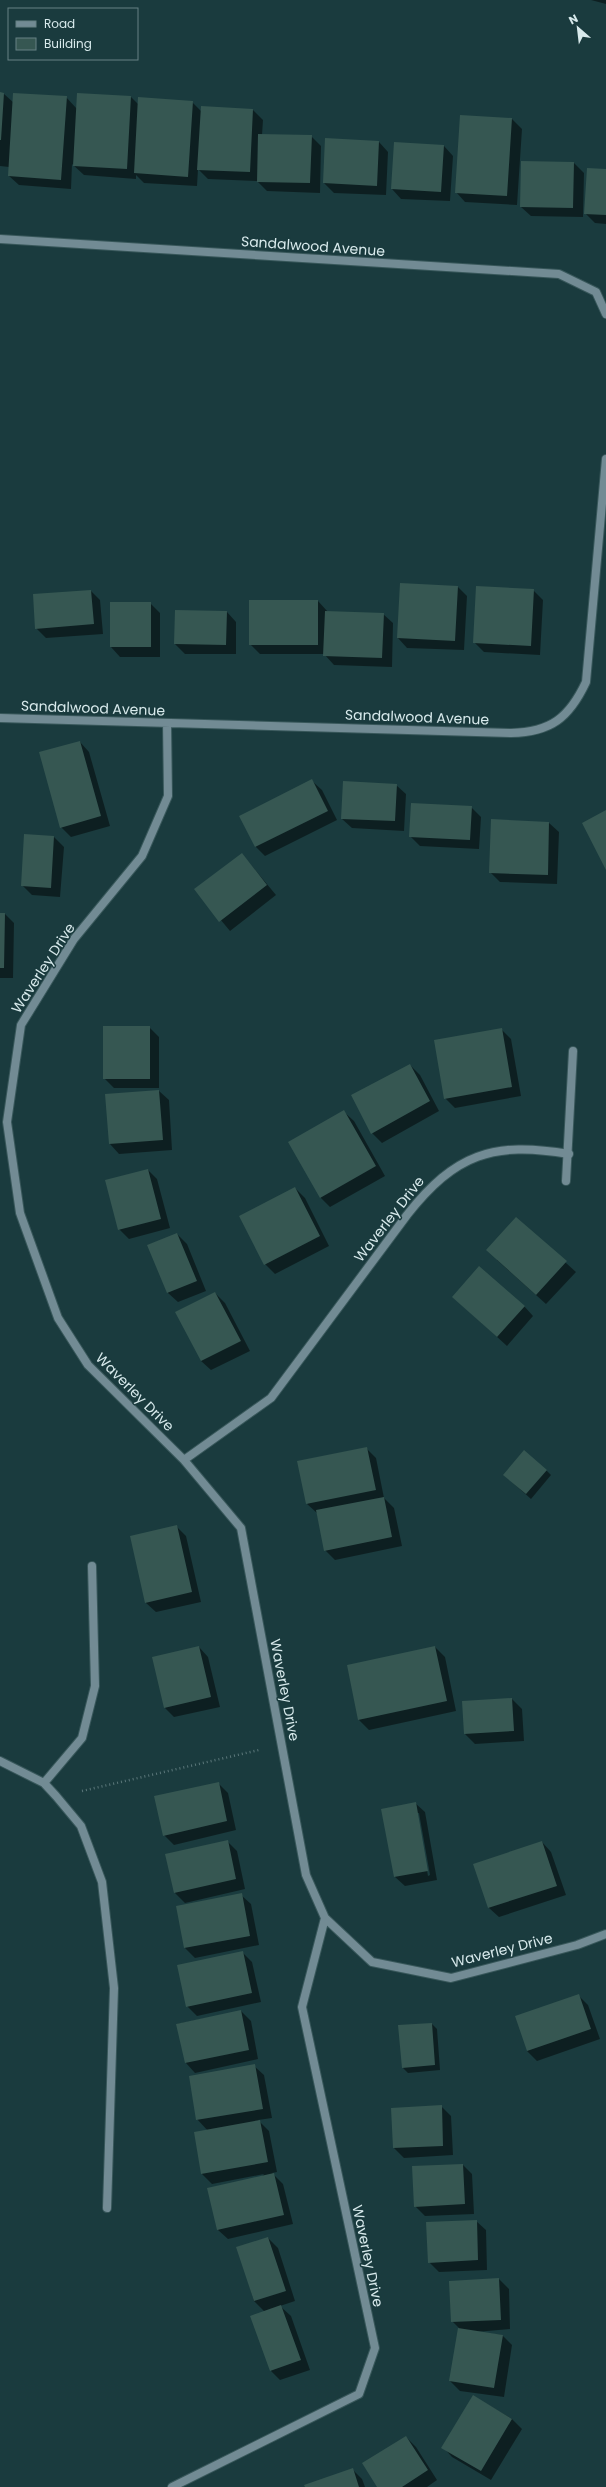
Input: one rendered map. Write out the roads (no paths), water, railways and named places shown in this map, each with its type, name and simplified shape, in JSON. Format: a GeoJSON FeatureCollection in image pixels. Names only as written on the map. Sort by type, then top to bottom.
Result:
{"type":"FeatureCollection","features":[{"type":"Feature","properties":{"kind":"street","name":"Sandalwood Avenue"},"geometry":{"type":"LineString","coordinates":[[0,239],[559,274],[596,292],[606,314]]}},
{"type":"Feature","properties":{"kind":"street","name":"Sandalwood Avenue"},"geometry":{"type":"LineString","coordinates":[[0,718],[511,733],[531,732],[550,726],[570,710],[577,701],[586,682],[606,459]]}},
{"type":"Feature","properties":{"kind":"street","name":"Waverley Drive"},"geometry":{"type":"LineString","coordinates":[[167,723],[168,796],[142,856],[74,939],[22,1025],[7,1122],[20,1213],[58,1318],[88,1365],[184,1460],[241,1528],[306,1875],[326,1918],[372,1962],[451,1978],[577,1945],[606,1934]]}},
{"type":"Feature","properties":{"kind":"street"},"geometry":{"type":"LineString","coordinates":[[566,1180],[569,1154],[573,1052]]}},
{"type":"Feature","properties":{"kind":"street","name":"Waverley Drive"},"geometry":{"type":"LineString","coordinates":[[184,1460],[271,1398],[407,1215],[430,1186],[440,1177],[466,1161],[494,1152],[522,1148],[569,1154]]}},
{"type":"Feature","properties":{"kind":"street"},"geometry":{"type":"LineString","coordinates":[[44,1783],[82,1738],[95,1686],[92,1566]]}},
{"type":"Feature","properties":{"kind":"street"},"geometry":{"type":"LineString","coordinates":[[0,1761],[44,1783],[56,1796],[81,1826],[102,1882],[114,1988],[107,2208]]}},
{"type":"Feature","properties":{"kind":"street","name":"Waverley Drive"},"geometry":{"type":"LineString","coordinates":[[172,2487],[359,2394],[375,2348],[302,2007],[326,1918]]}}]}
